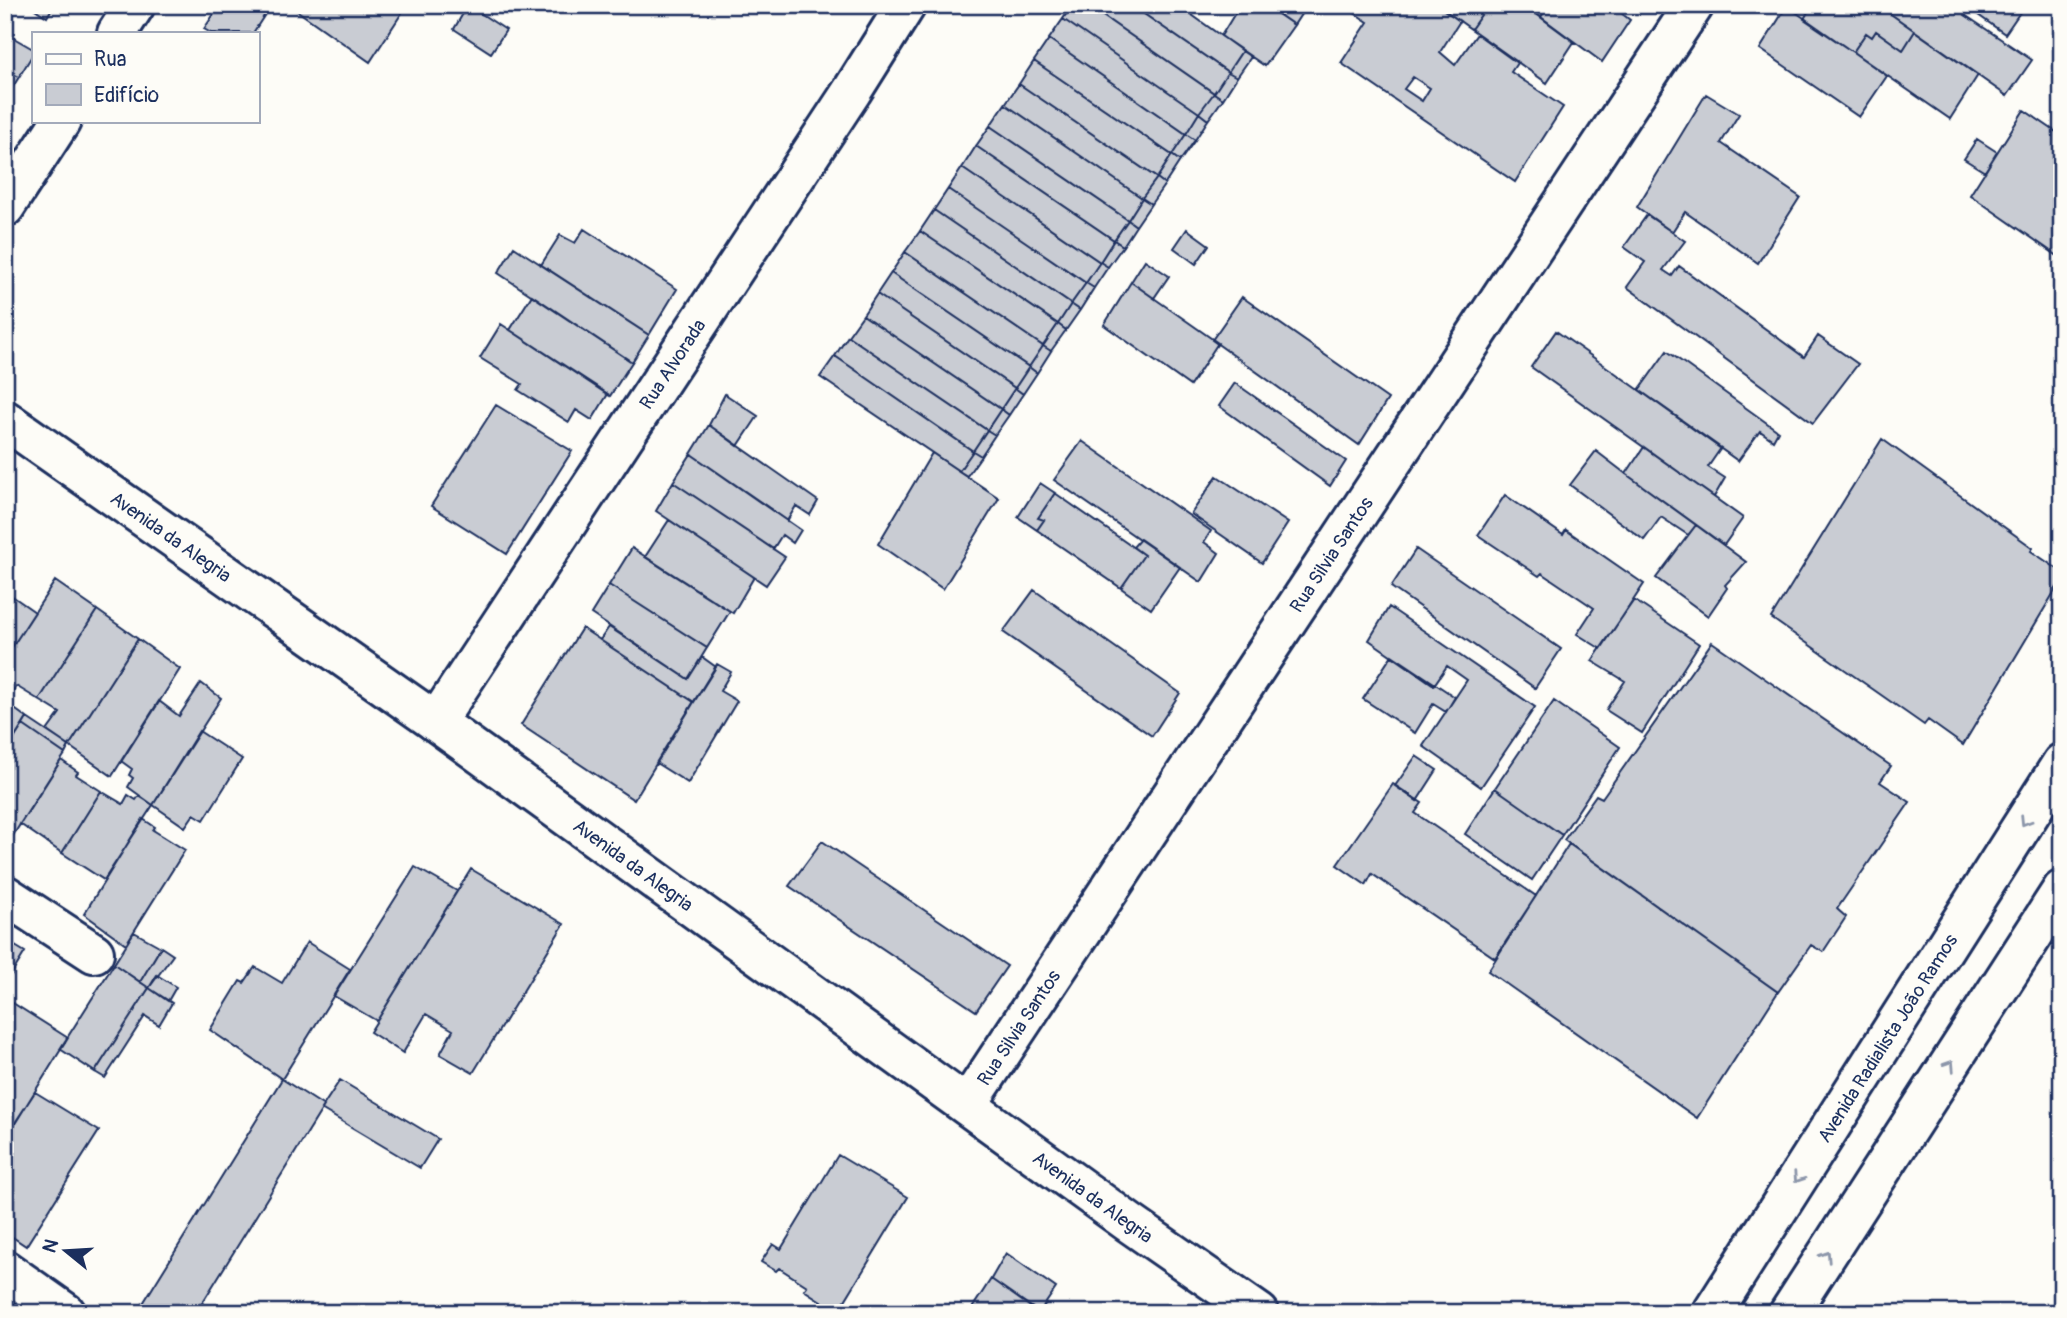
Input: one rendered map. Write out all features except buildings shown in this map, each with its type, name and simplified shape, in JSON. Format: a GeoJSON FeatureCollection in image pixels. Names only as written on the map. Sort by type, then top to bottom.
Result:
{"type":"FeatureCollection","features":[{"type":"Feature","properties":{"kind":"street"},"geometry":{"type":"LineString","coordinates":[[118,32],[135,5]]}},
{"type":"Feature","properties":{"kind":"street","name":"Rua Alvorada"},"geometry":{"type":"LineString","coordinates":[[436,722],[906,5]]}},
{"type":"Feature","properties":{"kind":"street","name":"Rua Silvia Santos"},"geometry":{"type":"LineString","coordinates":[[967,1105],[1694,5]]}},
{"type":"Feature","properties":{"kind":"street"},"geometry":{"type":"LineString","coordinates":[[5,207],[60,122]]}},
{"type":"Feature","properties":{"kind":"street","name":"Avenida da Alegria"},"geometry":{"type":"LineString","coordinates":[[5,420],[436,722],[1128,1222],[1259,1313]]}},
{"type":"Feature","properties":{"kind":"street","name":"Avenida Radialista João Ramos"},"geometry":{"type":"LineString","coordinates":[[1712,1313],[2062,763]]}},
{"type":"Feature","properties":{"kind":"street"},"geometry":{"type":"LineString","coordinates":[[1789,1313],[2062,890]]}},
{"type":"Feature","properties":{"kind":"street"},"geometry":{"type":"LineString","coordinates":[[5,895],[94,953]]}},
{"type":"Feature","properties":{"kind":"street"},"geometry":{"type":"LineString","coordinates":[[5,1270],[66,1313]]}}]}
